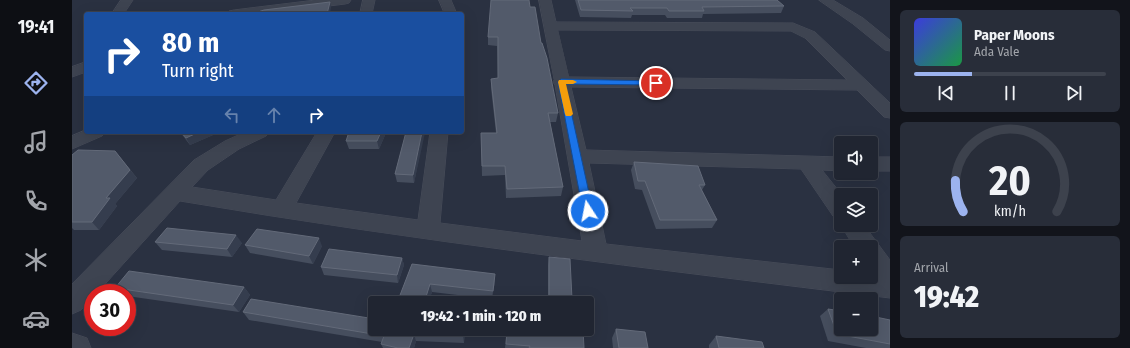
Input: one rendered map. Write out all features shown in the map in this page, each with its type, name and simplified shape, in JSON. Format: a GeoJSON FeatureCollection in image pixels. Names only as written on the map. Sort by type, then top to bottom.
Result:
{"type":"FeatureCollection","features":[{"type":"Feature","properties":{"kind":"street"},"geometry":{"type":"LineString","coordinates":[[119,12],[127,0]]}},
{"type":"Feature","properties":{"kind":"street"},"geometry":{"type":"LineString","coordinates":[[250,12],[345,0]]}},
{"type":"Feature","properties":{"kind":"street"},"geometry":{"type":"LineString","coordinates":[[366,12],[368,0]]}},
{"type":"Feature","properties":{"kind":"street"},"geometry":{"type":"LineString","coordinates":[[445,0],[450,12]]}},
{"type":"Feature","properties":{"kind":"street"},"geometry":{"type":"LineString","coordinates":[[544,0],[578,156],[596,253]]}},
{"type":"Feature","properties":{"kind":"street"},"geometry":{"type":"LineString","coordinates":[[825,0],[858,21],[890,47]]}},
{"type":"Feature","properties":{"kind":"street"},"geometry":{"type":"LineString","coordinates":[[839,0],[858,21]]}},
{"type":"Feature","properties":{"kind":"street"},"geometry":{"type":"LineString","coordinates":[[550,26],[793,27],[810,35],[890,113]]}},
{"type":"Feature","properties":{"kind":"street"},"geometry":{"type":"LineString","coordinates":[[72,72],[84,67]]}},
{"type":"Feature","properties":{"kind":"street"},"geometry":{"type":"LineString","coordinates":[[561,82],[861,85]]}},
{"type":"Feature","properties":{"kind":"street"},"geometry":{"type":"LineString","coordinates":[[72,143],[92,134]]}},
{"type":"Feature","properties":{"kind":"street"},"geometry":{"type":"LineString","coordinates":[[72,302],[201,166],[232,145],[256,134]]}},
{"type":"Feature","properties":{"kind":"street"},"geometry":{"type":"LineString","coordinates":[[281,210],[325,134]]}},
{"type":"Feature","properties":{"kind":"street"},"geometry":{"type":"LineString","coordinates":[[428,230],[439,134]]}},
{"type":"Feature","properties":{"kind":"street"},"geometry":{"type":"LineString","coordinates":[[578,156],[834,164]]}},
{"type":"Feature","properties":{"kind":"street"},"geometry":{"type":"LineString","coordinates":[[807,164],[834,201]]}},
{"type":"Feature","properties":{"kind":"street"},"geometry":{"type":"LineString","coordinates":[[878,164],[890,164]]}},
{"type":"Feature","properties":{"kind":"street"},"geometry":{"type":"LineString","coordinates":[[175,192],[281,210],[596,253],[890,287]]}},
{"type":"Feature","properties":{"kind":"street"},"geometry":{"type":"LineString","coordinates":[[878,263],[890,280]]}},
{"type":"Feature","properties":{"kind":"street"},"geometry":{"type":"LineString","coordinates":[[72,347],[77,348]]}},
{"type":"Feature","properties":{"kind":"building"},"geometry":{"type":"Polygon","coordinates":[[[491,0],[529,0],[530,7],[535,7],[541,43],[547,58],[558,113],[548,113],[563,187],[507,189],[505,166],[482,166],[481,133],[497,133],[491,79],[498,78],[498,37],[488,37],[491,0]]]}},
{"type":"Feature","properties":{"kind":"building"},"geometry":{"type":"Polygon","coordinates":[[[578,0],[777,0],[784,6],[702,7],[704,11],[669,11],[667,8],[630,8],[633,11],[581,10],[578,0]]]}},
{"type":"Feature","properties":{"kind":"building"},"geometry":{"type":"Polygon","coordinates":[[[330,2],[328,12],[258,12],[330,2]]]}},
{"type":"Feature","properties":{"kind":"building"},"geometry":{"type":"Polygon","coordinates":[[[183,134],[195,134],[186,138],[183,134]]]}},
{"type":"Feature","properties":{"kind":"building"},"geometry":{"type":"Polygon","coordinates":[[[348,134],[380,134],[377,141],[346,141],[348,134]]]}},
{"type":"Feature","properties":{"kind":"building"},"geometry":{"type":"Polygon","coordinates":[[[405,134],[422,134],[413,175],[395,174],[405,134]]]}},
{"type":"Feature","properties":{"kind":"building"},"geometry":{"type":"Polygon","coordinates":[[[78,150],[115,151],[130,170],[106,198],[110,198],[92,222],[72,222],[72,155],[78,150]]]}},
{"type":"Feature","properties":{"kind":"building"},"geometry":{"type":"Polygon","coordinates":[[[634,162],[698,166],[705,185],[699,185],[717,220],[660,220],[645,181],[638,181],[634,162]]]}},
{"type":"Feature","properties":{"kind":"building"},"geometry":{"type":"Polygon","coordinates":[[[167,228],[236,235],[227,249],[155,242],[167,228]]]}},
{"type":"Feature","properties":{"kind":"building"},"geometry":{"type":"Polygon","coordinates":[[[257,229],[319,238],[309,256],[245,245],[257,229]]]}},
{"type":"Feature","properties":{"kind":"building"},"geometry":{"type":"Polygon","coordinates":[[[329,249],[402,258],[397,275],[321,267],[329,249]]]}},
{"type":"Feature","properties":{"kind":"building"},"geometry":{"type":"Polygon","coordinates":[[[549,257],[570,259],[572,296],[549,296],[549,257]]]}},
{"type":"Feature","properties":{"kind":"building"},"geometry":{"type":"Polygon","coordinates":[[[412,264],[495,274],[493,291],[430,284],[426,296],[400,296],[412,264]]]}},
{"type":"Feature","properties":{"kind":"building"},"geometry":{"type":"Polygon","coordinates":[[[129,271],[244,287],[233,305],[136,291],[136,284],[118,284],[129,271]]]}},
{"type":"Feature","properties":{"kind":"building"},"geometry":{"type":"Polygon","coordinates":[[[251,299],[368,318],[368,333],[243,312],[251,299]]]}},
{"type":"Feature","properties":{"kind":"building"},"geometry":{"type":"Polygon","coordinates":[[[828,309],[834,310],[834,326],[828,309]]]}},
{"type":"Feature","properties":{"kind":"building"},"geometry":{"type":"Polygon","coordinates":[[[878,317],[890,320],[890,344],[848,336],[878,336],[878,317]]]}},
{"type":"Feature","properties":{"kind":"building"},"geometry":{"type":"Polygon","coordinates":[[[616,329],[645,332],[648,348],[619,348],[616,329]]]}},
{"type":"Feature","properties":{"kind":"building"},"geometry":{"type":"Polygon","coordinates":[[[384,336],[413,336],[409,348],[398,348],[381,344],[384,336]]]}},
{"type":"Feature","properties":{"kind":"building"},"geometry":{"type":"Polygon","coordinates":[[[507,336],[583,336],[584,348],[529,348],[530,346],[506,344],[507,336]]]}},
{"type":"Feature","properties":{"kind":"building"},"geometry":{"type":"Polygon","coordinates":[[[716,336],[762,342],[764,348],[719,348],[716,336]]]}},
{"type":"Feature","properties":{"kind":"slow traffic"},"geometry":{"type":"LineString","coordinates":[[569,114],[561,82],[573,82]]}},
{"type":"Feature","properties":{"kind":"route"},"geometry":{"type":"LineString","coordinates":[[588,211],[578,156],[561,82],[656,83]]}}]}
